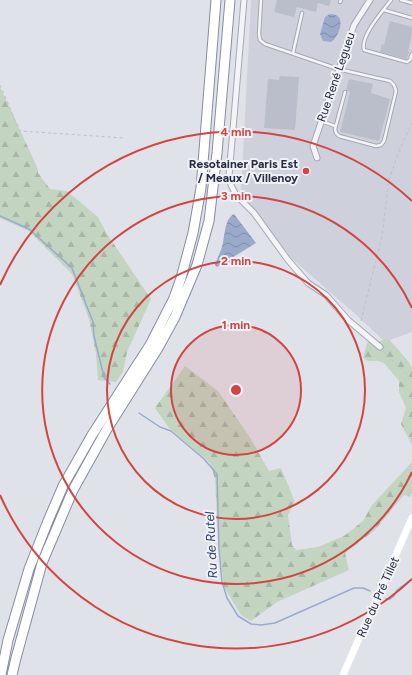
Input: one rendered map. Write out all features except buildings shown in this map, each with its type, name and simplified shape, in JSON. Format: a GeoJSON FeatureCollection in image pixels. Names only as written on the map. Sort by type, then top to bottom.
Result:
{"type":"FeatureCollection","features":[{"type":"Feature","properties":{"kind":"highway"},"geometry":{"type":"LineString","coordinates":[[1,675],[8,640],[29,569],[63,486],[92,435],[150,345],[168,309],[181,278],[193,234],[201,188],[216,0]]}},
{"type":"Feature","properties":{"kind":"highway"},"geometry":{"type":"LineString","coordinates":[[12,675],[42,563],[73,490],[107,429],[158,348],[175,317],[197,265],[209,221],[218,153],[230,0]]}},
{"type":"Feature","properties":{"kind":"highway"},"geometry":{"type":"LineString","coordinates":[[0,648],[6,627],[15,615]]}},
{"type":"Feature","properties":{"kind":"highway"},"geometry":{"type":"LineString","coordinates":[[16,658],[17,675]]}},
{"type":"Feature","properties":{"kind":"street"},"geometry":{"type":"LineString","coordinates":[[244,0],[229,176],[231,185],[236,195],[254,213],[288,260],[308,283],[326,295],[348,320],[380,347]]}},
{"type":"Feature","properties":{"kind":"street","name":"Rue René Legueu"},"geometry":{"type":"LineString","coordinates":[[317,158],[313,146],[338,69],[354,25],[370,0]]}},
{"type":"Feature","properties":{"kind":"street","name":"Rue du Pré Tillet"},"geometry":{"type":"LineString","coordinates":[[343,675],[412,518]]}},
{"type":"Feature","properties":{"kind":"lane"},"geometry":{"type":"LineString","coordinates":[[261,0],[259,34],[260,40],[265,44],[338,69],[390,81],[394,85],[396,91],[384,141],[381,145],[376,146],[339,136],[336,133],[334,129],[345,92]]}},
{"type":"Feature","properties":{"kind":"lane"},"geometry":{"type":"LineString","coordinates":[[391,0],[373,23],[364,43],[364,50],[407,62],[410,60],[412,54]]}},
{"type":"Feature","properties":{"kind":"lane"},"geometry":{"type":"LineString","coordinates":[[401,0],[412,3]]}},
{"type":"Feature","properties":{"kind":"lane"},"geometry":{"type":"LineString","coordinates":[[384,10],[412,18]]}},
{"type":"Feature","properties":{"kind":"lane"},"geometry":{"type":"LineString","coordinates":[[293,53],[302,12]]}},
{"type":"Feature","properties":{"kind":"lane"},"geometry":{"type":"LineString","coordinates":[[321,121],[335,126]]}},
{"type":"Feature","properties":{"kind":"path"},"geometry":{"type":"LineString","coordinates":[[0,85],[20,131],[124,138]]}},
{"type":"Feature","properties":{"kind":"path"},"geometry":{"type":"LineString","coordinates":[[361,321],[382,236],[389,180],[398,151],[412,123]]}},
{"type":"Feature","properties":{"kind":"path"},"geometry":{"type":"LineString","coordinates":[[380,347],[412,379]]}},
{"type":"Feature","properties":{"kind":"shaded area"},"geometry":{"type":"Polygon","coordinates":[[[251,0],[412,0],[412,332],[385,342],[292,259],[241,193],[251,0]]]}},
{"type":"Feature","properties":{"kind":"green space"},"geometry":{"type":"Polygon","coordinates":[[[0,87],[38,169],[38,173],[50,189],[67,191],[98,217],[107,234],[151,299],[127,352],[123,372],[116,382],[98,380],[96,354],[89,319],[72,274],[29,231],[0,218],[0,87]]]}},
{"type":"Feature","properties":{"kind":"green space"},"geometry":{"type":"Polygon","coordinates":[[[388,338],[408,361],[412,368],[412,445],[401,424],[406,408],[399,392],[399,381],[384,363],[378,361],[368,361],[363,358],[367,343],[370,340],[373,344],[388,338]]]}},
{"type":"Feature","properties":{"kind":"green space"},"geometry":{"type":"Polygon","coordinates":[[[185,366],[218,391],[249,436],[269,471],[281,468],[295,502],[288,515],[292,545],[296,550],[318,547],[344,536],[363,521],[372,505],[412,462],[412,492],[409,497],[404,495],[375,530],[345,553],[349,570],[277,602],[251,621],[241,615],[224,587],[218,537],[215,479],[210,463],[169,428],[155,408],[185,366]]]}},
{"type":"Feature","properties":{"kind":"water"},"geometry":{"type":"Polygon","coordinates":[[[330,14],[336,15],[341,22],[339,31],[334,40],[331,42],[323,41],[320,34],[325,17],[330,14]]]}},
{"type":"Feature","properties":{"kind":"water"},"geometry":{"type":"Polygon","coordinates":[[[234,214],[256,243],[217,267],[215,265],[222,247],[228,220],[234,214]]]}},
{"type":"Feature","properties":{"kind":"waterway","name":"Ru de Rutel"},"geometry":{"type":"LineString","coordinates":[[0,216],[29,229],[72,268],[93,322],[94,336],[104,377],[110,384]]}},
{"type":"Feature","properties":{"kind":"waterway","name":"Ru de Rutel"},"geometry":{"type":"LineString","coordinates":[[139,413],[160,427],[171,431],[204,459],[217,474],[219,549],[222,582],[227,598],[238,616],[251,624],[261,625],[275,623],[354,588],[363,588],[370,591]]}},
{"type":"Feature","properties":{"kind":"waterway","name":"Ru de Rutel"},"geometry":{"type":"LineString","coordinates":[[386,599],[390,599],[394,596],[397,590],[412,579]]}},
{"type":"Feature","properties":{"kind":"place","name":"Resotainer Paris Est / Meaux / Villenoy"},"geometry":{"type":"Point","coordinates":[306,171]}}]}
